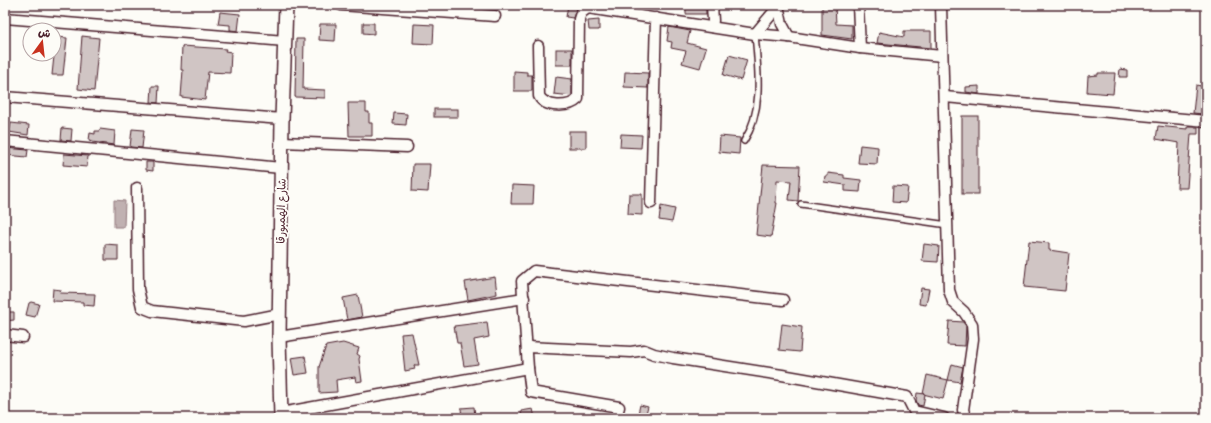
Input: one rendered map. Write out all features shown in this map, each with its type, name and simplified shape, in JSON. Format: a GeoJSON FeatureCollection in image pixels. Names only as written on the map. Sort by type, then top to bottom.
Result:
{"type":"FeatureCollection","features":[{"type":"Feature","properties":{"kind":"street","name":"شارع الهمبورقا"},"geometry":{"type":"LineString","coordinates":[[281,415],[279,337],[281,168],[286,5]]}},
{"type":"Feature","properties":{"kind":"street"},"geometry":{"type":"LineString","coordinates":[[341,5],[495,16]]}},
{"type":"Feature","properties":{"kind":"street"},"geometry":{"type":"LineString","coordinates":[[712,5],[713,21]]}},
{"type":"Feature","properties":{"kind":"street"},"geometry":{"type":"LineString","coordinates":[[858,5],[860,48]]}},
{"type":"Feature","properties":{"kind":"street"},"geometry":{"type":"LineString","coordinates":[[941,5],[942,56],[945,97],[949,290],[953,302],[964,312],[972,324],[973,339],[963,410],[966,418]]}},
{"type":"Feature","properties":{"kind":"street"},"geometry":{"type":"LineString","coordinates":[[777,6],[782,24],[789,37]]}},
{"type":"Feature","properties":{"kind":"street"},"geometry":{"type":"LineString","coordinates":[[755,34],[777,6]]}},
{"type":"Feature","properties":{"kind":"street"},"geometry":{"type":"LineString","coordinates":[[538,46],[539,96],[547,103],[560,105],[569,104],[578,99],[579,19],[584,9],[588,8],[599,8],[755,34],[789,37],[860,48],[942,56]]}},
{"type":"Feature","properties":{"kind":"street"},"geometry":{"type":"LineString","coordinates":[[5,18],[285,41]]}},
{"type":"Feature","properties":{"kind":"street"},"geometry":{"type":"LineString","coordinates":[[650,203],[656,18]]}},
{"type":"Feature","properties":{"kind":"street"},"geometry":{"type":"LineString","coordinates":[[5,97],[282,119]]}},
{"type":"Feature","properties":{"kind":"street"},"geometry":{"type":"LineString","coordinates":[[945,97],[1206,121]]}},
{"type":"Feature","properties":{"kind":"street"},"geometry":{"type":"LineString","coordinates":[[5,141],[281,168]]}},
{"type":"Feature","properties":{"kind":"street"},"geometry":{"type":"LineString","coordinates":[[282,142],[407,147]]}},
{"type":"Feature","properties":{"kind":"street"},"geometry":{"type":"LineString","coordinates":[[137,188],[138,289],[142,307],[152,311],[238,321],[257,320],[280,314]]}},
{"type":"Feature","properties":{"kind":"street"},"geometry":{"type":"LineString","coordinates":[[616,418],[619,407],[531,392],[522,281],[534,271],[783,300]]}},
{"type":"Feature","properties":{"kind":"street"},"geometry":{"type":"LineString","coordinates":[[279,337],[524,298]]}},
{"type":"Feature","properties":{"kind":"street"},"geometry":{"type":"LineString","coordinates":[[5,335],[23,337]]}},
{"type":"Feature","properties":{"kind":"street"},"geometry":{"type":"LineString","coordinates":[[527,347],[631,352],[644,350],[673,358],[907,397],[914,411],[944,418]]}},
{"type":"Feature","properties":{"kind":"street"},"geometry":{"type":"LineString","coordinates":[[281,415],[528,368]]}},
{"type":"Feature","properties":{"kind":"lane"},"geometry":{"type":"LineString","coordinates":[[744,141],[750,132],[757,100],[759,79],[755,34]]}},
{"type":"Feature","properties":{"kind":"lane"},"geometry":{"type":"LineString","coordinates":[[801,204],[948,225]]}},
{"type":"Feature","properties":{"kind":"shaded area"},"geometry":{"type":"Polygon","coordinates":[[[114,200],[125,201],[124,227],[114,227],[114,200]]]}},
{"type":"Feature","properties":{"kind":"building"},"geometry":{"type":"Polygon","coordinates":[[[568,5],[577,7],[573,18],[566,17],[568,5]]]}},
{"type":"Feature","properties":{"kind":"building"},"geometry":{"type":"Polygon","coordinates":[[[686,5],[706,5],[706,14],[686,14],[686,5]]]}},
{"type":"Feature","properties":{"kind":"building"},"geometry":{"type":"Polygon","coordinates":[[[822,5],[835,5],[836,24],[852,25],[852,39],[822,35],[822,5]]]}},
{"type":"Feature","properties":{"kind":"building"},"geometry":{"type":"Polygon","coordinates":[[[220,12],[240,14],[238,31],[230,30],[230,25],[218,24],[220,12]]]}},
{"type":"Feature","properties":{"kind":"building"},"geometry":{"type":"Polygon","coordinates":[[[599,20],[599,30],[589,30],[588,21],[599,20]]]}},
{"type":"Feature","properties":{"kind":"building"},"geometry":{"type":"Polygon","coordinates":[[[363,23],[374,23],[374,34],[363,33],[363,23]]]}},
{"type":"Feature","properties":{"kind":"building"},"geometry":{"type":"Polygon","coordinates":[[[320,24],[336,24],[335,41],[319,40],[320,24]]]}},
{"type":"Feature","properties":{"kind":"building"},"geometry":{"type":"Polygon","coordinates":[[[414,24],[434,25],[433,44],[413,43],[414,24]]]}},
{"type":"Feature","properties":{"kind":"building"},"geometry":{"type":"Polygon","coordinates":[[[669,27],[690,31],[687,43],[706,48],[700,68],[682,63],[686,51],[671,48],[672,42],[667,41],[669,27]]]}},
{"type":"Feature","properties":{"kind":"building"},"geometry":{"type":"Polygon","coordinates":[[[904,31],[931,31],[931,48],[877,43],[879,32],[904,37],[904,31]]]}},
{"type":"Feature","properties":{"kind":"building"},"geometry":{"type":"Polygon","coordinates":[[[82,36],[99,38],[94,91],[78,89],[82,36]]]}},
{"type":"Feature","properties":{"kind":"building"},"geometry":{"type":"Polygon","coordinates":[[[62,38],[67,38],[63,75],[52,75],[53,62],[62,62],[62,38]]]}},
{"type":"Feature","properties":{"kind":"building"},"geometry":{"type":"Polygon","coordinates":[[[296,39],[304,39],[303,89],[325,90],[325,98],[295,97],[296,39]]]}},
{"type":"Feature","properties":{"kind":"building"},"geometry":{"type":"Polygon","coordinates":[[[182,46],[226,49],[225,51],[231,52],[230,73],[208,72],[205,100],[181,97],[183,70],[181,70],[182,46]]]}},
{"type":"Feature","properties":{"kind":"building"},"geometry":{"type":"Polygon","coordinates":[[[556,49],[572,49],[572,65],[556,65],[556,49]]]}},
{"type":"Feature","properties":{"kind":"building"},"geometry":{"type":"Polygon","coordinates":[[[729,55],[747,60],[741,80],[723,75],[729,55]]]}},
{"type":"Feature","properties":{"kind":"building"},"geometry":{"type":"Polygon","coordinates":[[[1120,69],[1127,70],[1127,77],[1119,77],[1120,69]]]}},
{"type":"Feature","properties":{"kind":"building"},"geometry":{"type":"Polygon","coordinates":[[[514,71],[527,72],[527,75],[532,75],[532,91],[514,91],[514,71]]]}},
{"type":"Feature","properties":{"kind":"building"},"geometry":{"type":"Polygon","coordinates":[[[625,72],[648,73],[648,88],[624,87],[625,72]]]}},
{"type":"Feature","properties":{"kind":"building"},"geometry":{"type":"Polygon","coordinates":[[[1098,73],[1115,73],[1113,94],[1087,92],[1088,76],[1098,75],[1098,73]]]}},
{"type":"Feature","properties":{"kind":"building"},"geometry":{"type":"Polygon","coordinates":[[[556,77],[572,79],[572,96],[554,94],[556,77]]]}},
{"type":"Feature","properties":{"kind":"building"},"geometry":{"type":"Polygon","coordinates":[[[1196,85],[1206,87],[1206,104],[1203,114],[1193,113],[1196,85]]]}},
{"type":"Feature","properties":{"kind":"building"},"geometry":{"type":"Polygon","coordinates":[[[152,86],[159,86],[158,103],[151,102],[152,86]]]}},
{"type":"Feature","properties":{"kind":"building"},"geometry":{"type":"Polygon","coordinates":[[[979,86],[979,94],[966,92],[966,87],[979,86]]]}},
{"type":"Feature","properties":{"kind":"building"},"geometry":{"type":"Polygon","coordinates":[[[348,103],[366,103],[366,112],[369,112],[369,123],[372,123],[372,136],[349,136],[348,103]]]}},
{"type":"Feature","properties":{"kind":"building"},"geometry":{"type":"Polygon","coordinates":[[[434,109],[458,109],[458,117],[434,117],[434,109]]]}},
{"type":"Feature","properties":{"kind":"building"},"geometry":{"type":"Polygon","coordinates":[[[394,113],[407,114],[406,125],[393,124],[394,113]]]}},
{"type":"Feature","properties":{"kind":"building"},"geometry":{"type":"Polygon","coordinates":[[[962,116],[978,116],[978,194],[962,194],[962,116]]]}},
{"type":"Feature","properties":{"kind":"building"},"geometry":{"type":"Polygon","coordinates":[[[11,123],[29,125],[28,135],[9,132],[11,123]]]}},
{"type":"Feature","properties":{"kind":"building"},"geometry":{"type":"Polygon","coordinates":[[[1158,126],[1187,129],[1187,127],[1198,127],[1198,134],[1191,134],[1187,188],[1177,188],[1179,143],[1156,139],[1158,126]]]}},
{"type":"Feature","properties":{"kind":"building"},"geometry":{"type":"Polygon","coordinates":[[[62,128],[72,129],[71,141],[61,140],[62,128]]]}},
{"type":"Feature","properties":{"kind":"building"},"geometry":{"type":"Polygon","coordinates":[[[100,129],[115,131],[114,145],[92,142],[89,140],[90,133],[95,134],[95,131],[99,131],[100,129]]]}},
{"type":"Feature","properties":{"kind":"building"},"geometry":{"type":"Polygon","coordinates":[[[132,129],[144,130],[142,148],[130,147],[132,129]]]}},
{"type":"Feature","properties":{"kind":"building"},"geometry":{"type":"Polygon","coordinates":[[[569,131],[586,131],[586,148],[569,148],[569,131]]]}},
{"type":"Feature","properties":{"kind":"building"},"geometry":{"type":"Polygon","coordinates":[[[621,134],[642,135],[641,148],[620,147],[621,134]]]}},
{"type":"Feature","properties":{"kind":"building"},"geometry":{"type":"Polygon","coordinates":[[[720,136],[740,138],[739,154],[719,152],[720,136]]]}},
{"type":"Feature","properties":{"kind":"building"},"geometry":{"type":"Polygon","coordinates":[[[860,145],[878,147],[877,164],[858,163],[860,145]]]}},
{"type":"Feature","properties":{"kind":"building"},"geometry":{"type":"Polygon","coordinates":[[[5,148],[28,150],[27,157],[5,155],[5,148]]]}},
{"type":"Feature","properties":{"kind":"building"},"geometry":{"type":"Polygon","coordinates":[[[64,154],[88,156],[87,167],[63,165],[64,154]]]}},
{"type":"Feature","properties":{"kind":"building"},"geometry":{"type":"Polygon","coordinates":[[[146,162],[153,162],[153,171],[146,170],[146,162]]]}},
{"type":"Feature","properties":{"kind":"building"},"geometry":{"type":"Polygon","coordinates":[[[413,164],[430,164],[428,192],[412,191],[413,164]]]}},
{"type":"Feature","properties":{"kind":"building"},"geometry":{"type":"Polygon","coordinates":[[[763,165],[800,166],[798,201],[789,200],[791,181],[777,180],[777,203],[771,237],[756,235],[763,165]]]}},
{"type":"Feature","properties":{"kind":"building"},"geometry":{"type":"Polygon","coordinates":[[[828,173],[844,175],[844,178],[861,180],[860,192],[845,191],[845,185],[824,182],[825,176],[828,176],[828,173]]]}},
{"type":"Feature","properties":{"kind":"building"},"geometry":{"type":"Polygon","coordinates":[[[512,185],[534,186],[533,204],[511,204],[512,185]]]}},
{"type":"Feature","properties":{"kind":"building"},"geometry":{"type":"Polygon","coordinates":[[[893,186],[908,187],[906,203],[892,202],[893,186]]]}},
{"type":"Feature","properties":{"kind":"building"},"geometry":{"type":"Polygon","coordinates":[[[629,194],[642,194],[642,215],[628,214],[629,194]]]}},
{"type":"Feature","properties":{"kind":"building"},"geometry":{"type":"Polygon","coordinates":[[[661,206],[675,209],[672,222],[659,220],[661,206]]]}},
{"type":"Feature","properties":{"kind":"building"},"geometry":{"type":"Polygon","coordinates":[[[1029,241],[1049,243],[1049,250],[1069,253],[1065,291],[1024,287],[1029,241]]]}},
{"type":"Feature","properties":{"kind":"building"},"geometry":{"type":"Polygon","coordinates":[[[105,244],[118,245],[118,260],[105,260],[105,244]]]}},
{"type":"Feature","properties":{"kind":"building"},"geometry":{"type":"Polygon","coordinates":[[[924,244],[939,246],[938,262],[922,261],[924,244]]]}},
{"type":"Feature","properties":{"kind":"building"},"geometry":{"type":"Polygon","coordinates":[[[495,277],[497,294],[468,300],[465,282],[495,277]]]}},
{"type":"Feature","properties":{"kind":"building"},"geometry":{"type":"Polygon","coordinates":[[[921,288],[929,289],[926,305],[919,304],[921,288]]]}},
{"type":"Feature","properties":{"kind":"building"},"geometry":{"type":"Polygon","coordinates":[[[53,289],[61,290],[60,293],[95,294],[94,306],[83,305],[83,302],[52,301],[53,289]]]}},
{"type":"Feature","properties":{"kind":"building"},"geometry":{"type":"Polygon","coordinates":[[[358,295],[362,317],[347,320],[343,298],[358,295]]]}},
{"type":"Feature","properties":{"kind":"building"},"geometry":{"type":"Polygon","coordinates":[[[29,303],[39,304],[35,317],[26,315],[29,303]]]}},
{"type":"Feature","properties":{"kind":"building"},"geometry":{"type":"Polygon","coordinates":[[[5,312],[14,312],[14,320],[5,321],[5,312]]]}},
{"type":"Feature","properties":{"kind":"building"},"geometry":{"type":"Polygon","coordinates":[[[949,321],[963,322],[966,326],[965,346],[947,345],[949,321]]]}},
{"type":"Feature","properties":{"kind":"building"},"geometry":{"type":"Polygon","coordinates":[[[487,322],[489,337],[474,340],[478,364],[464,366],[460,343],[457,343],[454,326],[487,322]]]}},
{"type":"Feature","properties":{"kind":"building"},"geometry":{"type":"Polygon","coordinates":[[[782,324],[802,327],[800,352],[779,350],[782,324]]]}},
{"type":"Feature","properties":{"kind":"building"},"geometry":{"type":"Polygon","coordinates":[[[412,333],[419,365],[414,365],[415,369],[405,371],[401,334],[412,333]]]}},
{"type":"Feature","properties":{"kind":"building"},"geometry":{"type":"Polygon","coordinates":[[[343,343],[359,348],[357,354],[360,356],[359,359],[362,381],[356,382],[355,377],[336,380],[337,392],[319,393],[319,367],[326,346],[343,343]]]}},
{"type":"Feature","properties":{"kind":"building"},"geometry":{"type":"Polygon","coordinates":[[[305,356],[308,373],[294,375],[291,358],[305,356]]]}},
{"type":"Feature","properties":{"kind":"building"},"geometry":{"type":"Polygon","coordinates":[[[952,364],[963,367],[960,382],[948,380],[952,364]]]}},
{"type":"Feature","properties":{"kind":"building"},"geometry":{"type":"Polygon","coordinates":[[[927,375],[948,380],[943,399],[923,394],[927,375]]]}},
{"type":"Feature","properties":{"kind":"building"},"geometry":{"type":"Polygon","coordinates":[[[917,393],[925,394],[923,406],[918,405],[916,400],[917,393]]]}},
{"type":"Feature","properties":{"kind":"building"},"geometry":{"type":"Polygon","coordinates":[[[640,405],[648,407],[645,418],[637,418],[640,405]]]}},
{"type":"Feature","properties":{"kind":"building"},"geometry":{"type":"Polygon","coordinates":[[[474,407],[475,416],[462,418],[461,408],[474,407]]]}},
{"type":"Feature","properties":{"kind":"building"},"geometry":{"type":"Polygon","coordinates":[[[533,409],[535,418],[522,418],[521,411],[533,409]]]}}]}
